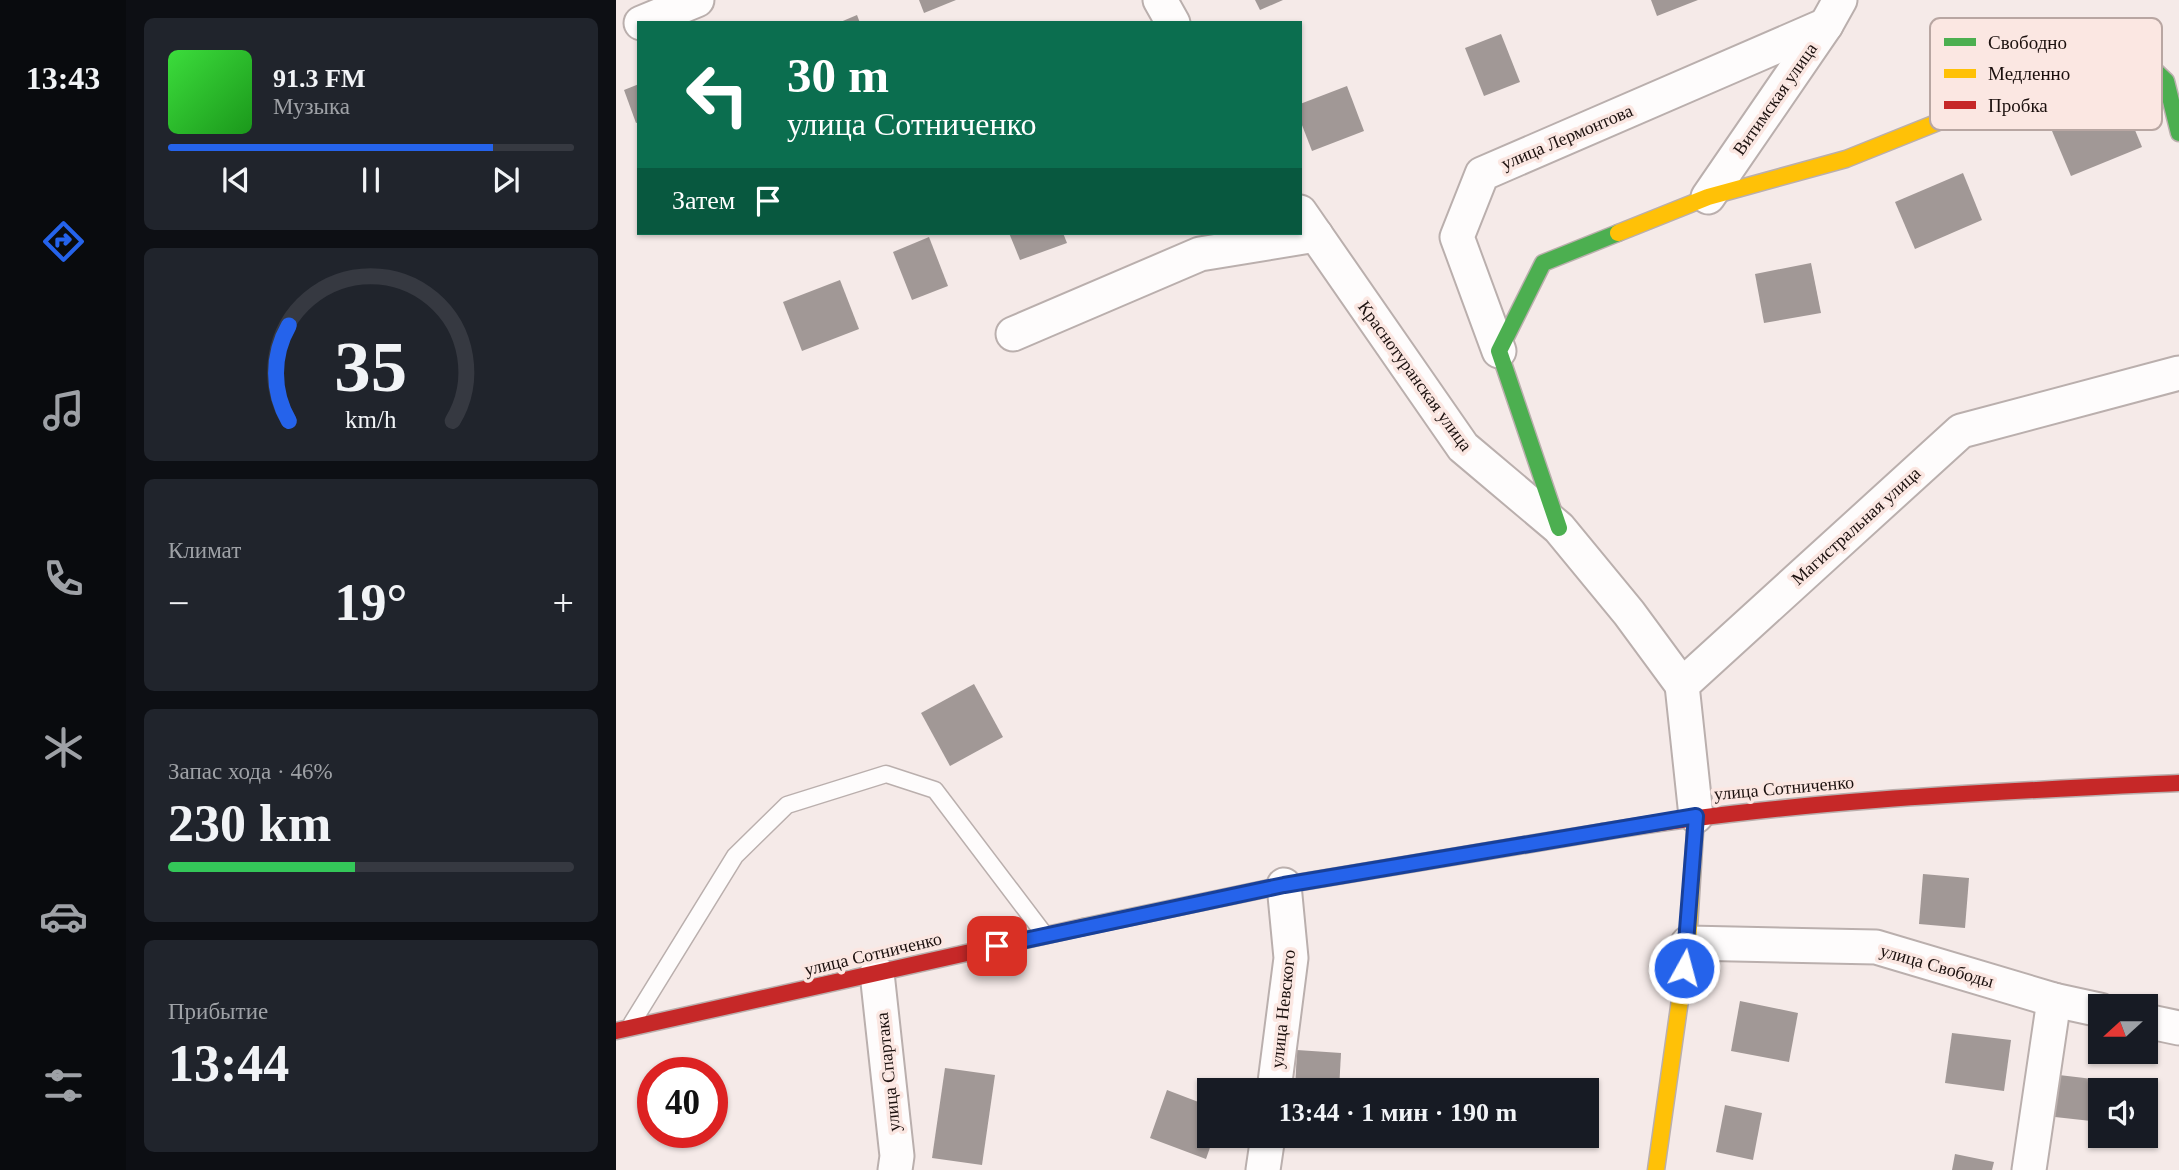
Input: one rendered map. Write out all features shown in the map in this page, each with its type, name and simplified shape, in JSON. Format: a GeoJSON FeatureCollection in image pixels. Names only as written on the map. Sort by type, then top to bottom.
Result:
{"type":"FeatureCollection","features":[{"type":"Feature","properties":{"kind":"main road"},"geometry":{"type":"LineString","coordinates":[[2162,77],[2166,81],[2179,133]]}},
{"type":"Feature","properties":{"kind":"main road"},"geometry":{"type":"LineString","coordinates":[[1559,528],[1499,351],[1544,263],[1708,197],[1846,159],[1930,125]]}},
{"type":"Feature","properties":{"kind":"main road","name":"улица Сотниченко"},"geometry":{"type":"LineString","coordinates":[[622,1030],[1045,935],[1284,885],[1696,816],[1914,795],[2179,783]]}},
{"type":"Feature","properties":{"kind":"main road"},"geometry":{"type":"LineString","coordinates":[[1657,1170],[1688,943],[1696,816]]}},
{"type":"Feature","properties":{"kind":"street"},"geometry":{"type":"LineString","coordinates":[[645,21],[697,0]]}},
{"type":"Feature","properties":{"kind":"street"},"geometry":{"type":"LineString","coordinates":[[1160,0],[1172,21]]}},
{"type":"Feature","properties":{"kind":"street","name":"Витимская улица"},"geometry":{"type":"LineString","coordinates":[[1708,197],[1833,13]]}},
{"type":"Feature","properties":{"kind":"street","name":"улица Лермонтова"},"geometry":{"type":"LineString","coordinates":[[1499,351],[1457,237],[1482,174],[1833,13]]}},
{"type":"Feature","properties":{"kind":"street"},"geometry":{"type":"LineString","coordinates":[[616,33],[637,24]]}},
{"type":"Feature","properties":{"kind":"street","name":"Краснотуранская улица"},"geometry":{"type":"LineString","coordinates":[[1308,224],[1463,447],[1559,528],[1629,613],[1682,685]]}},
{"type":"Feature","properties":{"kind":"street"},"geometry":{"type":"LineString","coordinates":[[1013,334],[1200,254],[1268,235]]}},
{"type":"Feature","properties":{"kind":"street","name":"Магистральная улица"},"geometry":{"type":"LineString","coordinates":[[1682,685],[1961,431],[2179,373]]}},
{"type":"Feature","properties":{"kind":"street"},"geometry":{"type":"LineString","coordinates":[[1682,685],[1696,816]]}},
{"type":"Feature","properties":{"kind":"street","name":"улица Невского"},"geometry":{"type":"LineString","coordinates":[[1276,1078],[1291,958],[1284,885]]}},
{"type":"Feature","properties":{"kind":"street","name":"улица Свободы"},"geometry":{"type":"LineString","coordinates":[[1688,943],[1876,947],[2054,1000],[2088,1007]]}},
{"type":"Feature","properties":{"kind":"street","name":"улица Спартака"},"geometry":{"type":"LineString","coordinates":[[877,973],[897,1156],[895,1170]]}},
{"type":"Feature","properties":{"kind":"street"},"geometry":{"type":"LineString","coordinates":[[2029,1170],[2054,1000]]}},
{"type":"Feature","properties":{"kind":"street"},"geometry":{"type":"LineString","coordinates":[[2158,1024],[2179,1028]]}},
{"type":"Feature","properties":{"kind":"street"},"geometry":{"type":"LineString","coordinates":[[1263,1170],[1266,1148]]}},
{"type":"Feature","properties":{"kind":"lane"},"geometry":{"type":"LineString","coordinates":[[622,1030],[743,847],[787,805],[886,774],[935,790],[1045,935]]}},
{"type":"Feature","properties":{"kind":"building"},"geometry":{"type":"Polygon","coordinates":[[[919,0],[956,0],[924,13],[919,0]]]}},
{"type":"Feature","properties":{"kind":"building"},"geometry":{"type":"Polygon","coordinates":[[[1255,0],[1283,0],[1260,10],[1255,0]]]}},
{"type":"Feature","properties":{"kind":"building"},"geometry":{"type":"Polygon","coordinates":[[[1651,0],[1698,0],[1657,16],[1651,0]]]}},
{"type":"Feature","properties":{"kind":"building"},"geometry":{"type":"Polygon","coordinates":[[[857,15],[859,21],[843,21],[857,15]]]}},
{"type":"Feature","properties":{"kind":"building"},"geometry":{"type":"Polygon","coordinates":[[[1501,34],[1520,82],[1484,96],[1465,48],[1501,34]]]}},
{"type":"Feature","properties":{"kind":"building"},"geometry":{"type":"Polygon","coordinates":[[[637,85],[637,123],[636,123],[624,90],[637,85]]]}},
{"type":"Feature","properties":{"kind":"building"},"geometry":{"type":"Polygon","coordinates":[[[1347,86],[1364,131],[1312,151],[1302,125],[1302,103],[1347,86]]]}},
{"type":"Feature","properties":{"kind":"building"},"geometry":{"type":"Polygon","coordinates":[[[2135,130],[2142,147],[2071,176],[2052,131],[2135,130]]]}},
{"type":"Feature","properties":{"kind":"building"},"geometry":{"type":"Polygon","coordinates":[[[1963,173],[1982,220],[1915,249],[1895,202],[1963,173]]]}},
{"type":"Feature","properties":{"kind":"building"},"geometry":{"type":"Polygon","coordinates":[[[1010,235],[1064,235],[1067,243],[1020,260],[1010,235]]]}},
{"type":"Feature","properties":{"kind":"building"},"geometry":{"type":"Polygon","coordinates":[[[929,237],[948,286],[912,300],[893,252],[929,237]]]}},
{"type":"Feature","properties":{"kind":"building"},"geometry":{"type":"Polygon","coordinates":[[[1811,263],[1821,313],[1764,323],[1755,274],[1811,263]]]}},
{"type":"Feature","properties":{"kind":"building"},"geometry":{"type":"Polygon","coordinates":[[[840,280],[859,329],[802,351],[783,302],[840,280]]]}},
{"type":"Feature","properties":{"kind":"building"},"geometry":{"type":"Polygon","coordinates":[[[974,684],[1003,737],[950,766],[921,713],[974,684]]]}},
{"type":"Feature","properties":{"kind":"building"},"geometry":{"type":"Polygon","coordinates":[[[1923,874],[1969,878],[1965,928],[1919,924],[1923,874]]]}},
{"type":"Feature","properties":{"kind":"building"},"geometry":{"type":"Polygon","coordinates":[[[1740,1001],[1798,1013],[1789,1062],[1731,1051],[1740,1001]]]}},
{"type":"Feature","properties":{"kind":"building"},"geometry":{"type":"Polygon","coordinates":[[[1952,1033],[2011,1040],[2004,1091],[1945,1083],[1952,1033]]]}},
{"type":"Feature","properties":{"kind":"building"},"geometry":{"type":"Polygon","coordinates":[[[1297,1050],[1341,1053],[1340,1078],[1296,1078],[1297,1050]]]}},
{"type":"Feature","properties":{"kind":"building"},"geometry":{"type":"Polygon","coordinates":[[[945,1068],[995,1075],[982,1165],[932,1158],[945,1068]]]}},
{"type":"Feature","properties":{"kind":"building"},"geometry":{"type":"Polygon","coordinates":[[[2059,1075],[2088,1078],[2088,1121],[2055,1117],[2059,1075]]]}},
{"type":"Feature","properties":{"kind":"building"},"geometry":{"type":"Polygon","coordinates":[[[1167,1090],[1197,1101],[1197,1148],[1210,1148],[1206,1159],[1150,1138],[1167,1090]]]}},
{"type":"Feature","properties":{"kind":"building"},"geometry":{"type":"Polygon","coordinates":[[[1725,1105],[1762,1113],[1753,1160],[1716,1152],[1725,1105]]]}},
{"type":"Feature","properties":{"kind":"building"},"geometry":{"type":"Polygon","coordinates":[[[1955,1154],[1994,1162],[1992,1170],[1952,1170],[1955,1154]]]}},
{"type":"Feature","properties":{"kind":"traffic: fast"},"geometry":{"type":"LineString","coordinates":[[2162,77],[2166,81],[2179,133]]}},
{"type":"Feature","properties":{"kind":"traffic: fast"},"geometry":{"type":"LineString","coordinates":[[1559,528],[1499,351],[1543,263],[1618,233]]}},
{"type":"Feature","properties":{"kind":"traffic: fast"},"geometry":{"type":"LineString","coordinates":[[1083,927],[1284,885],[1602,832]]}},
{"type":"Feature","properties":{"kind":"traffic: slow"},"geometry":{"type":"LineString","coordinates":[[1618,233],[1708,197],[1846,159],[1930,125]]}},
{"type":"Feature","properties":{"kind":"traffic: slow"},"geometry":{"type":"LineString","coordinates":[[1656,1170],[1688,943],[1696,816]]}},
{"type":"Feature","properties":{"kind":"traffic: jam"},"geometry":{"type":"LineString","coordinates":[[1602,832],[1818,805],[1962,794],[2179,783]]}},
{"type":"Feature","properties":{"kind":"traffic: jam"},"geometry":{"type":"LineString","coordinates":[[616,1031],[1083,927]]}},
{"type":"Feature","properties":{"kind":"route"},"geometry":{"type":"LineString","coordinates":[[997,946],[1284,885],[1696,816],[1684,968]]}}]}
